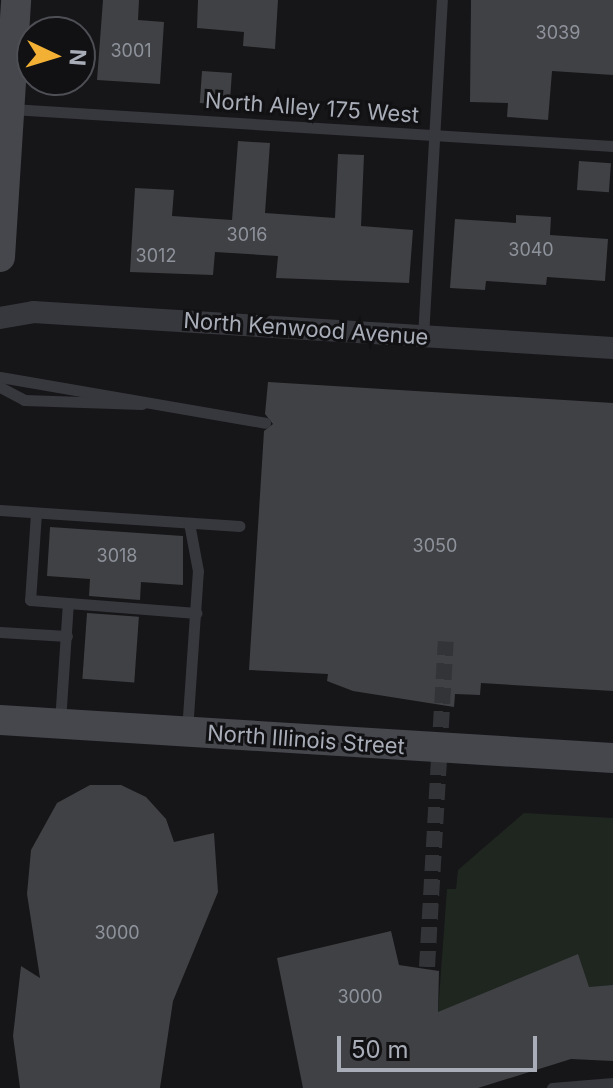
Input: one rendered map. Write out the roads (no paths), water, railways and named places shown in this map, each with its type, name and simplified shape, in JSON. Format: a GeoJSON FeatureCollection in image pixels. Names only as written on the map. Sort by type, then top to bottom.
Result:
{"type":"FeatureCollection","features":[{"type":"Feature","properties":{"kind":"main road"},"geometry":{"type":"LineString","coordinates":[[0,244],[6,113],[16,0]]}},
{"type":"Feature","properties":{"kind":"main road","name":"North Illinois Street"},"geometry":{"type":"LineString","coordinates":[[0,720],[613,758]]}},
{"type":"Feature","properties":{"kind":"street","name":"North Kenwood Avenue"},"geometry":{"type":"LineString","coordinates":[[0,318],[33,312],[613,348]]}},
{"type":"Feature","properties":{"kind":"lane"},"geometry":{"type":"LineString","coordinates":[[423,337],[442,0]]}},
{"type":"Feature","properties":{"kind":"lane","name":"North Alley 175 West"},"geometry":{"type":"LineString","coordinates":[[6,113],[613,146]]}},
{"type":"Feature","properties":{"kind":"lane"},"geometry":{"type":"LineString","coordinates":[[0,377],[116,392],[146,404]]}},
{"type":"Feature","properties":{"kind":"lane"},"geometry":{"type":"LineString","coordinates":[[0,387],[24,400],[146,404],[265,423]]}},
{"type":"Feature","properties":{"kind":"lane"},"geometry":{"type":"LineString","coordinates":[[0,510],[239,526]]}},
{"type":"Feature","properties":{"kind":"lane"},"geometry":{"type":"LineString","coordinates":[[36,513],[30,600],[196,613]]}},
{"type":"Feature","properties":{"kind":"lane"},"geometry":{"type":"LineString","coordinates":[[187,732],[197,562],[189,523]]}},
{"type":"Feature","properties":{"kind":"lane"},"geometry":{"type":"LineString","coordinates":[[60,724],[68,603]]}},
{"type":"Feature","properties":{"kind":"lane"},"geometry":{"type":"LineString","coordinates":[[0,632],[67,636]]}},
{"type":"Feature","properties":{"kind":"lane"},"geometry":{"type":"LineString","coordinates":[[552,1088],[613,1083]]}},
{"type":"Feature","properties":{"kind":"tunnel"},"geometry":{"type":"LineString","coordinates":[[427,967],[446,642]]}}]}
